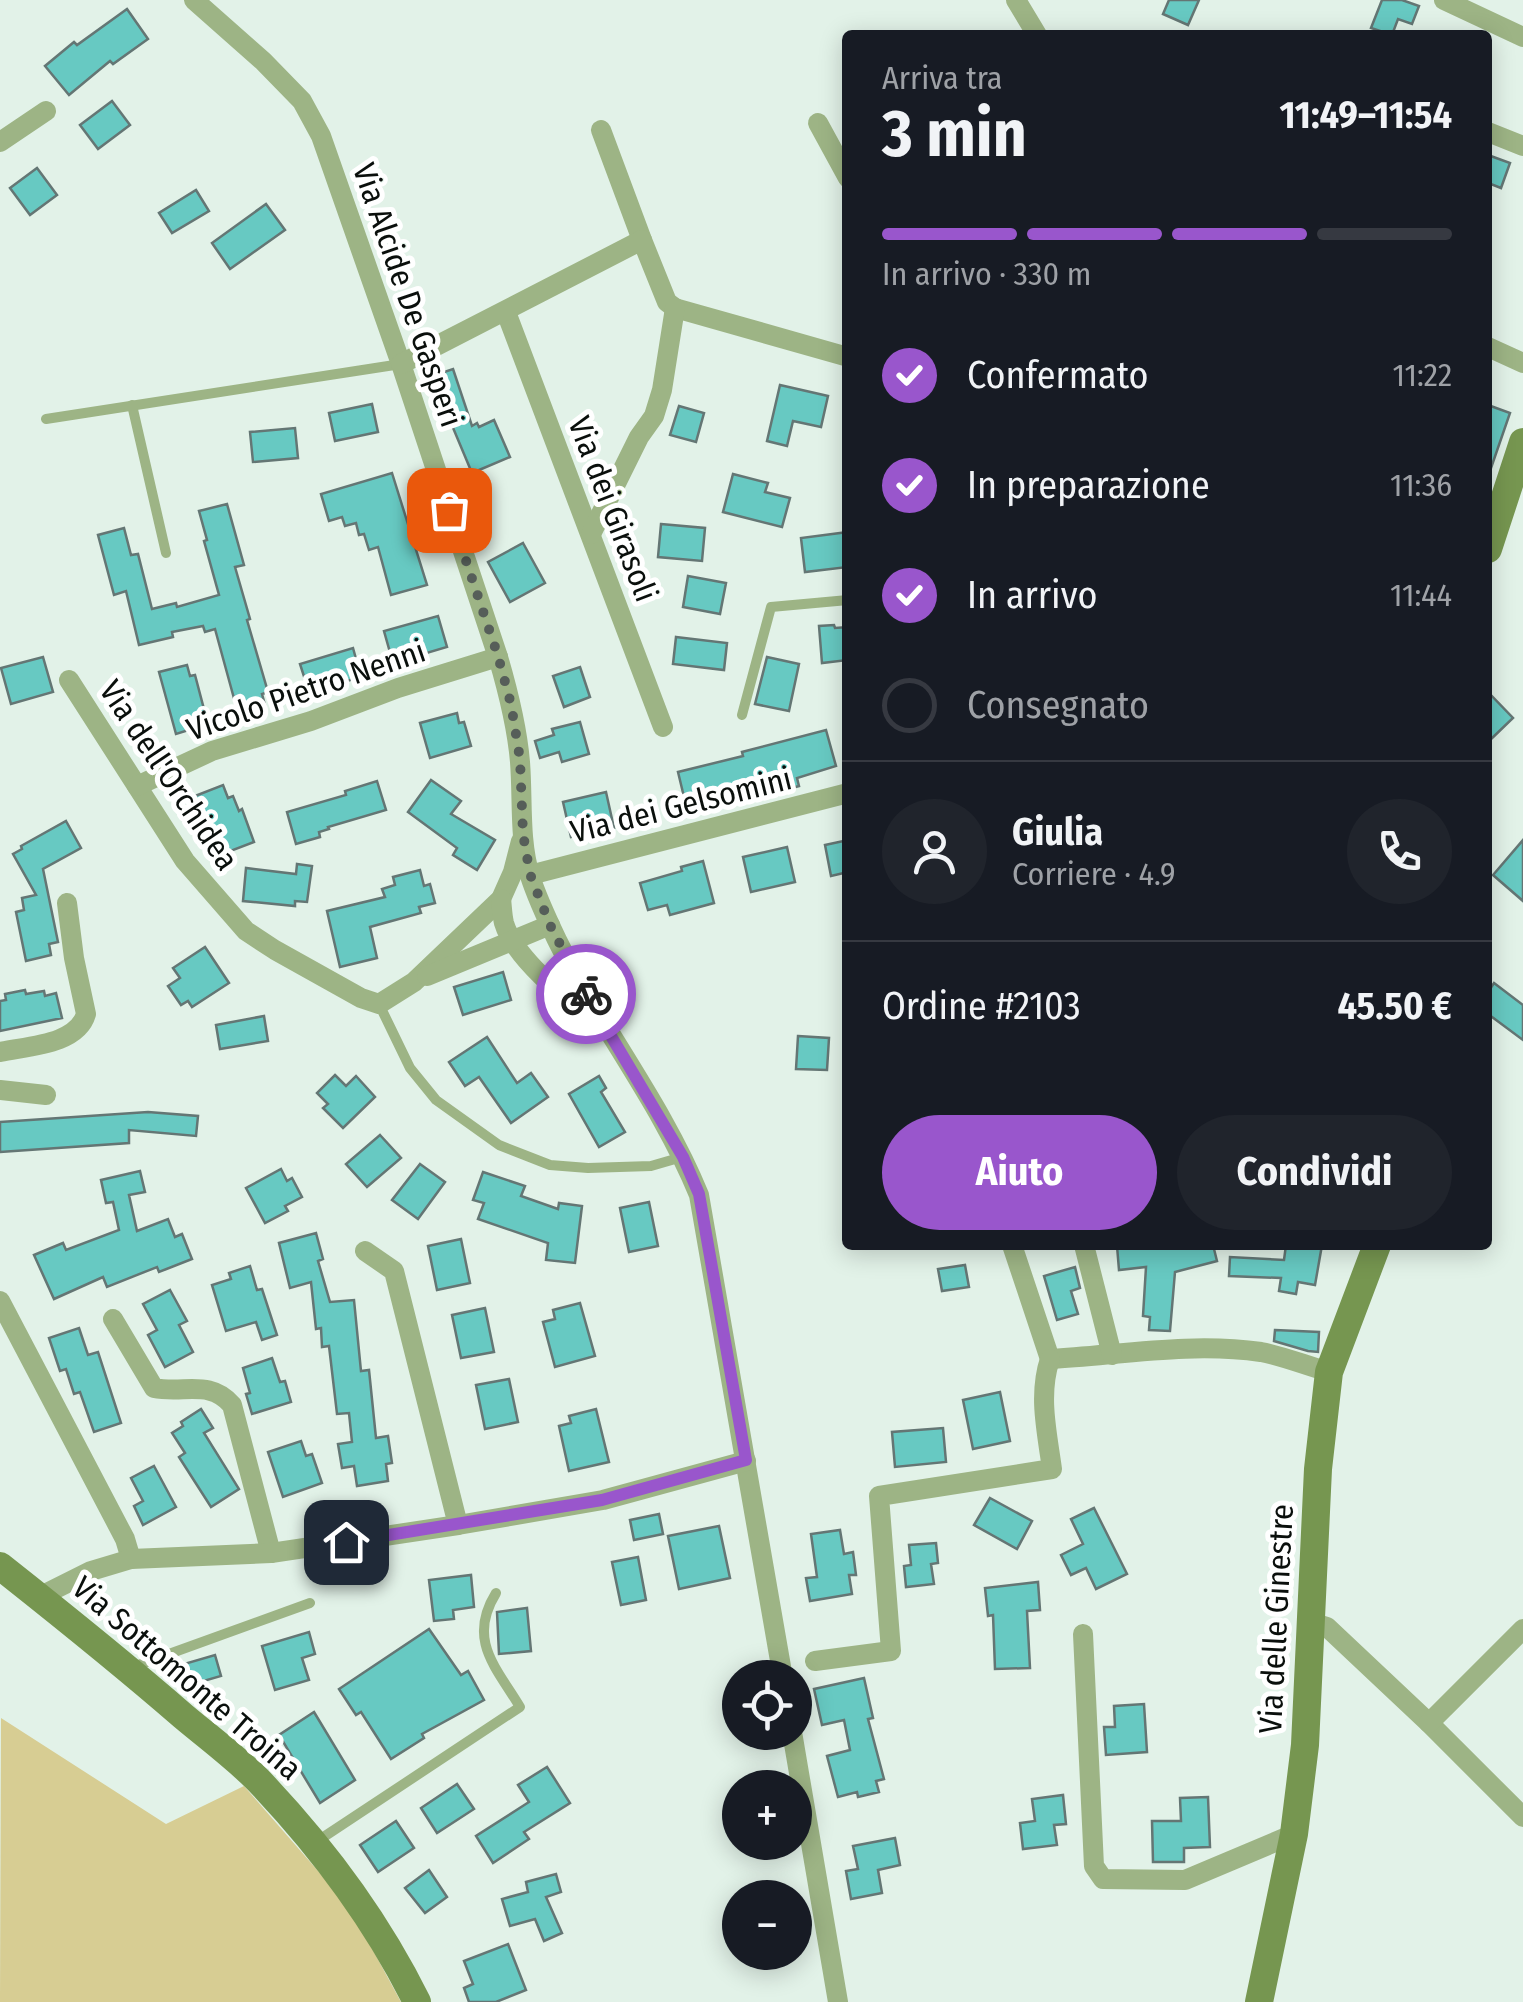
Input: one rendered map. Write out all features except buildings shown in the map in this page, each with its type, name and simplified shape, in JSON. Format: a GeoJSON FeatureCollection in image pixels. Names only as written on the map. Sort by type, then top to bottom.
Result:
{"type":"FeatureCollection","features":[{"type":"Feature","properties":{"kind":"street","name":"Via Alcide De Gasperi"},"geometry":{"type":"LineString","coordinates":[[194,0],[264,61],[302,101],[321,136],[498,656],[520,759],[523,834],[530,874],[572,970],[683,1157],[699,1194],[780,1660]]}},
{"type":"Feature","properties":{"kind":"street"},"geometry":{"type":"LineString","coordinates":[[1016,0],[1033,30]]}},
{"type":"Feature","properties":{"kind":"street"},"geometry":{"type":"LineString","coordinates":[[1444,0],[1523,37]]}},
{"type":"Feature","properties":{"kind":"street"},"geometry":{"type":"LineString","coordinates":[[0,142],[46,111]]}},
{"type":"Feature","properties":{"kind":"street"},"geometry":{"type":"LineString","coordinates":[[818,123],[842,167]]}},
{"type":"Feature","properties":{"kind":"street"},"geometry":{"type":"LineString","coordinates":[[601,130],[667,302],[675,308],[842,355]]}},
{"type":"Feature","properties":{"kind":"street"},"geometry":{"type":"LineString","coordinates":[[1492,134],[1523,146]]}},
{"type":"Feature","properties":{"kind":"street"},"geometry":{"type":"LineString","coordinates":[[400,364],[642,240]]}},
{"type":"Feature","properties":{"kind":"street"},"geometry":{"type":"LineString","coordinates":[[591,534],[654,416],[675,308]]}},
{"type":"Feature","properties":{"kind":"street","name":"Via dei Girasoli"},"geometry":{"type":"LineString","coordinates":[[506,312],[663,727]]}},
{"type":"Feature","properties":{"kind":"street"},"geometry":{"type":"LineString","coordinates":[[1492,349],[1523,362]]}},
{"type":"Feature","properties":{"kind":"street"},"geometry":{"type":"LineString","coordinates":[[1492,536],[1523,442]]}},
{"type":"Feature","properties":{"kind":"street","name":"Vicolo Pietro Nenni"},"geometry":{"type":"LineString","coordinates":[[137,786],[212,750],[311,721],[498,656]]}},
{"type":"Feature","properties":{"kind":"street","name":"Via dell'Orchidea"},"geometry":{"type":"LineString","coordinates":[[69,680],[185,861],[246,931],[361,998],[379,1004]]}},
{"type":"Feature","properties":{"kind":"street","name":"Via dei Gelsomini"},"geometry":{"type":"LineString","coordinates":[[530,874],[842,796]]}},
{"type":"Feature","properties":{"kind":"street"},"geometry":{"type":"LineString","coordinates":[[414,982],[501,899],[523,834]]}},
{"type":"Feature","properties":{"kind":"street"},"geometry":{"type":"LineString","coordinates":[[501,899],[504,924],[522,952],[566,1000],[608,1030]]}},
{"type":"Feature","properties":{"kind":"street"},"geometry":{"type":"LineString","coordinates":[[0,1052],[62,1038],[84,1022],[86,1014],[67,902]]}},
{"type":"Feature","properties":{"kind":"street"},"geometry":{"type":"LineString","coordinates":[[379,1004],[414,982],[550,925]]}},
{"type":"Feature","properties":{"kind":"street"},"geometry":{"type":"LineString","coordinates":[[0,1090],[46,1095]]}},
{"type":"Feature","properties":{"kind":"street"},"geometry":{"type":"LineString","coordinates":[[815,1661],[890,1651],[879,1496],[1052,1469],[1043,1397],[1050,1359],[1014,1250]]}},
{"type":"Feature","properties":{"kind":"street"},"geometry":{"type":"LineString","coordinates":[[1085,1250],[1112,1355]]}},
{"type":"Feature","properties":{"kind":"street","name":"Via delle Ginestre"},"geometry":{"type":"LineString","coordinates":[[1259,2002],[1294,1834],[1306,1745],[1318,1469],[1328,1372],[1375,1250]]}},
{"type":"Feature","properties":{"kind":"street"},"geometry":{"type":"LineString","coordinates":[[364,1251],[394,1270],[458,1525]]}},
{"type":"Feature","properties":{"kind":"street"},"geometry":{"type":"LineString","coordinates":[[0,1301],[125,1539],[131,1559]]}},
{"type":"Feature","properties":{"kind":"street"},"geometry":{"type":"LineString","coordinates":[[113,1319],[154,1388],[211,1389],[225,1396],[232,1406],[271,1553]]}},
{"type":"Feature","properties":{"kind":"street"},"geometry":{"type":"LineString","coordinates":[[1050,1359],[1178,1348],[1263,1352],[1328,1372]]}},
{"type":"Feature","properties":{"kind":"street"},"geometry":{"type":"LineString","coordinates":[[40,1597],[91,1570],[131,1559],[271,1553],[458,1525],[602,1500],[746,1460]]}},
{"type":"Feature","properties":{"kind":"street","name":"Via Sottomonte Troina"},"geometry":{"type":"LineString","coordinates":[[0,1566],[128,1668],[255,1777],[315,1843],[374,1923],[417,2002]]}},
{"type":"Feature","properties":{"kind":"street"},"geometry":{"type":"LineString","coordinates":[[1311,1622],[1327,1627],[1523,1817]]}},
{"type":"Feature","properties":{"kind":"street"},"geometry":{"type":"LineString","coordinates":[[1429,1723],[1523,1630]]}},
{"type":"Feature","properties":{"kind":"street"},"geometry":{"type":"LineString","coordinates":[[1082,1634],[1094,1866],[1103,1879],[1185,1880],[1294,1834]]}},
{"type":"Feature","properties":{"kind":"street"},"geometry":{"type":"LineString","coordinates":[[795,1750],[838,2002]]}},
{"type":"Feature","properties":{"kind":"lane"},"geometry":{"type":"LineString","coordinates":[[46,419],[400,364]]}},
{"type":"Feature","properties":{"kind":"lane"},"geometry":{"type":"LineString","coordinates":[[132,405],[166,552]]}},
{"type":"Feature","properties":{"kind":"lane"},"geometry":{"type":"LineString","coordinates":[[742,714],[771,608],[842,601]]}},
{"type":"Feature","properties":{"kind":"lane"},"geometry":{"type":"LineString","coordinates":[[379,1004],[410,1068],[436,1100],[500,1145],[550,1165],[588,1168],[652,1166],[683,1157]]}},
{"type":"Feature","properties":{"kind":"lane"},"geometry":{"type":"LineString","coordinates":[[315,1843],[520,1707],[486,1649],[482,1633],[496,1593]]}},
{"type":"Feature","properties":{"kind":"lane"},"geometry":{"type":"LineString","coordinates":[[128,1668],[310,1604]]}},
{"type":"Feature","properties":{"kind":"shaded area"},"geometry":{"type":"Polygon","coordinates":[[[1,1718],[166,1824],[244,1786],[325,1879],[362,1930],[401,2002],[0,2002],[1,1718]]]}},
{"type":"Feature","properties":{"kind":"way so far"},"geometry":{"type":"LineString","coordinates":[[449,510],[511,704],[530,874],[550,925],[586,994]]}},
{"type":"Feature","properties":{"kind":"route"},"geometry":{"type":"LineString","coordinates":[[346,1542],[602,1500],[746,1460],[699,1194],[683,1157],[586,994]]}}]}
